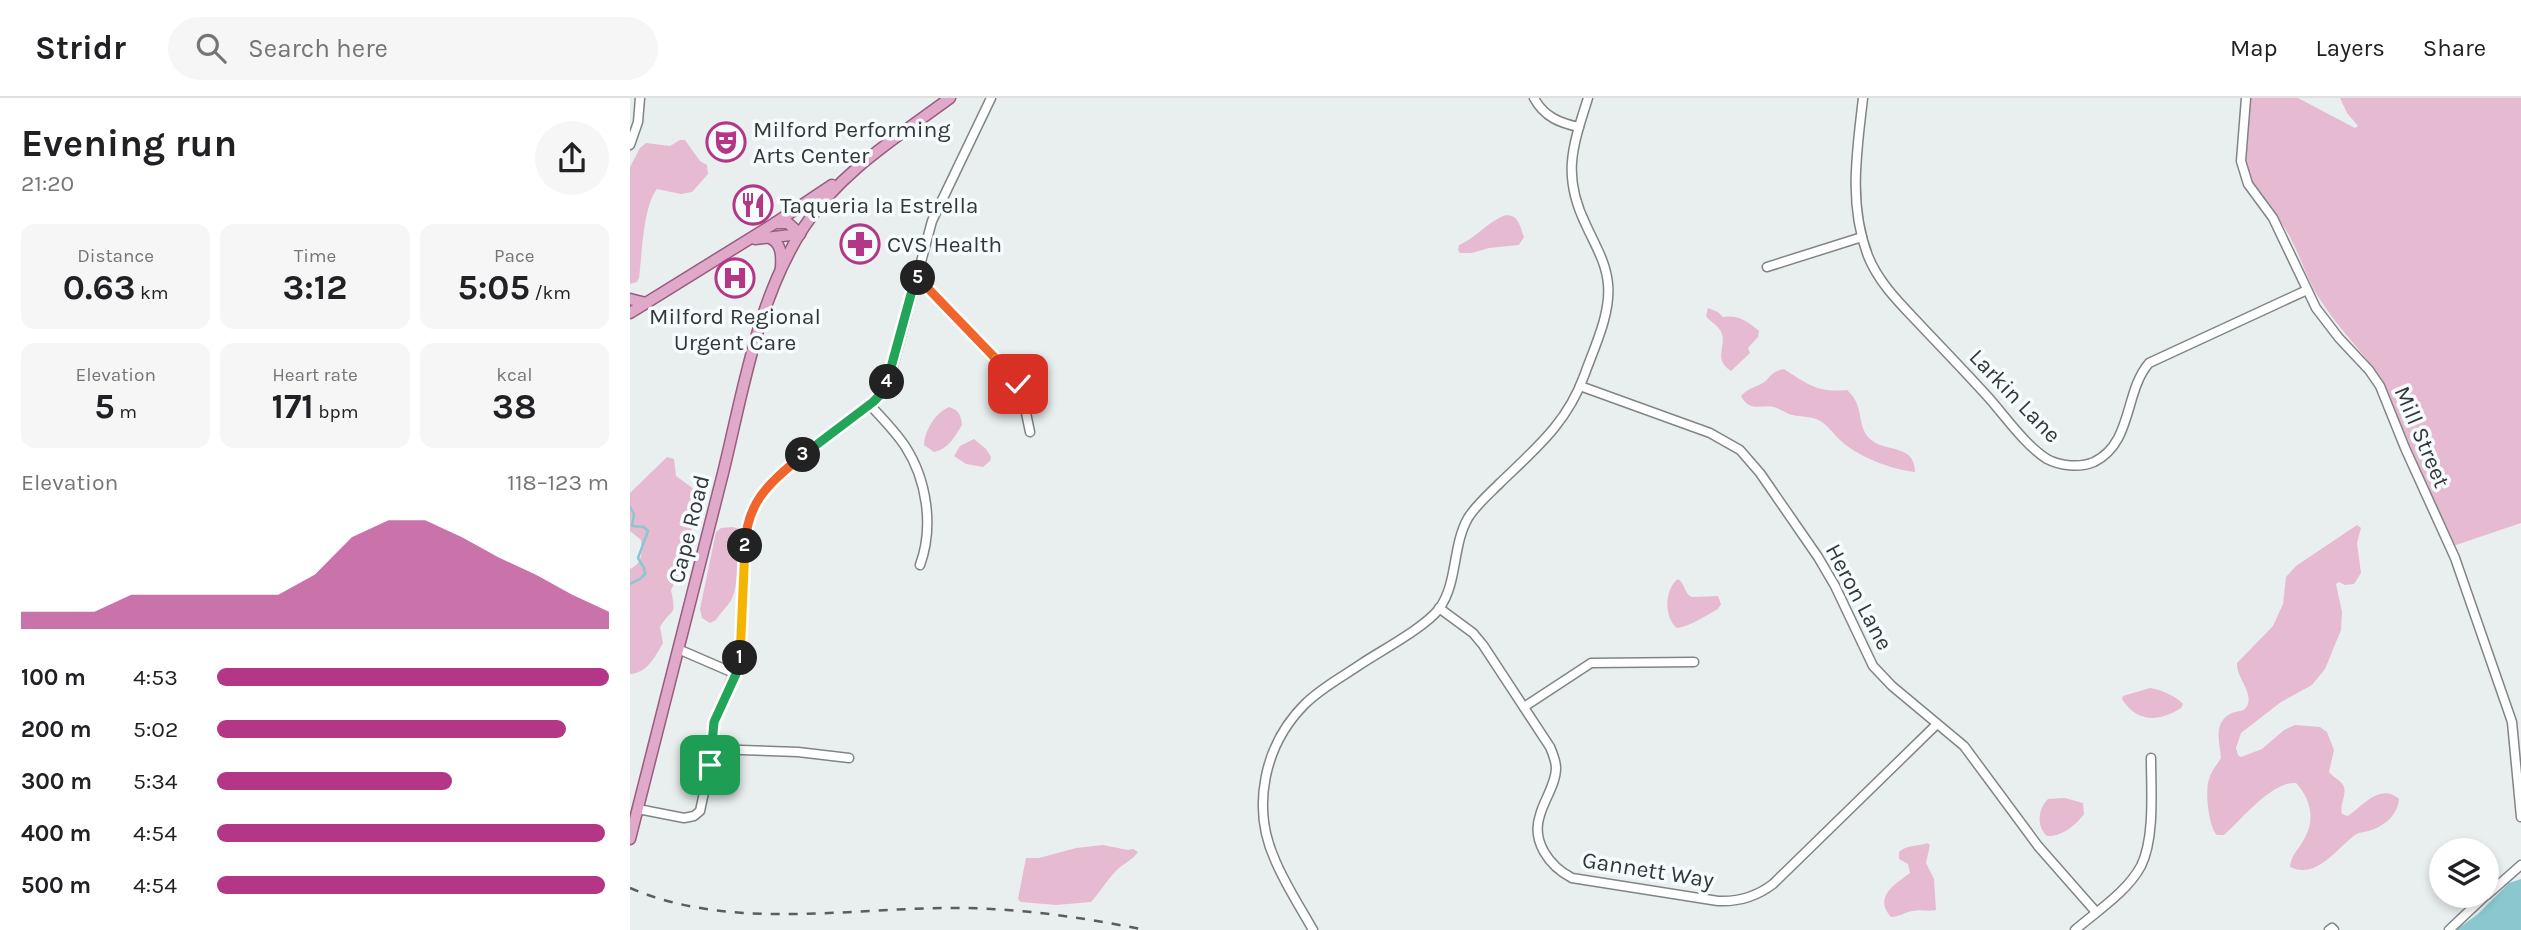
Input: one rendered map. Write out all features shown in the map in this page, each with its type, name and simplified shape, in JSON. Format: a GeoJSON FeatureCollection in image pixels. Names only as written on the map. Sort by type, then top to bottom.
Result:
{"type":"FeatureCollection","features":[{"type":"Feature","properties":{"kind":"main road"},"geometry":{"type":"LineString","coordinates":[[630,313],[746,243],[842,180],[950,98]]}},
{"type":"Feature","properties":{"kind":"main road","name":"Cape Road"},"geometry":{"type":"LineString","coordinates":[[630,839],[754,350],[780,272],[800,234],[842,180]]}},
{"type":"Feature","properties":{"kind":"main road"},"geometry":{"type":"LineString","coordinates":[[771,225],[788,223],[800,234]]}},
{"type":"Feature","properties":{"kind":"main road"},"geometry":{"type":"LineString","coordinates":[[746,243],[766,237],[800,234]]}},
{"type":"Feature","properties":{"kind":"main road"},"geometry":{"type":"LineString","coordinates":[[766,237],[773,239],[779,247],[780,272]]}},
{"type":"Feature","properties":{"kind":"main road"},"geometry":{"type":"LineString","coordinates":[[630,299],[646,303]]}},
{"type":"Feature","properties":{"kind":"street"},"geometry":{"type":"LineString","coordinates":[[630,145],[638,122],[640,98]]}},
{"type":"Feature","properties":{"kind":"street"},"geometry":{"type":"LineString","coordinates":[[638,809],[681,818],[696,815],[702,805],[714,722],[736,674],[741,650],[745,539],[754,505],[764,490],[787,468],[881,394],[891,373],[933,218],[991,98]]}},
{"type":"Feature","properties":{"kind":"street"},"geometry":{"type":"LineString","coordinates":[[1534,98],[1549,117],[1563,124],[1579,127]]}},
{"type":"Feature","properties":{"kind":"street"},"geometry":{"type":"LineString","coordinates":[[1313,930],[1275,861],[1265,829],[1263,793],[1274,750],[1289,723],[1316,694],[1409,632],[1439,608],[1447,590],[1467,520],[1485,498],[1554,430],[1573,403],[1603,320],[1609,286],[1605,267],[1577,206],[1572,185],[1570,164],[1588,98]]}},
{"type":"Feature","properties":{"kind":"street","name":"Larkin Lane"},"geometry":{"type":"LineString","coordinates":[[1863,98],[1854,188],[1868,257],[1891,293],[2050,460],[2066,465],[2094,462],[2112,449],[2122,430],[2136,383],[2149,363],[2307,290]]}},
{"type":"Feature","properties":{"kind":"street","name":"Mill Street"},"geometry":{"type":"LineString","coordinates":[[2246,98],[2241,150],[2245,178],[2273,218],[2307,290],[2331,329],[2364,364],[2380,386],[2404,448],[2455,558],[2512,722],[2521,817]]}},
{"type":"Feature","properties":{"kind":"street"},"geometry":{"type":"LineString","coordinates":[[1767,267],[1862,237]]}},
{"type":"Feature","properties":{"kind":"street"},"geometry":{"type":"LineString","coordinates":[[916,276],[1016,382],[1022,394],[1030,432]]}},
{"type":"Feature","properties":{"kind":"street","name":"Heron Lane"},"geometry":{"type":"LineString","coordinates":[[1580,386],[1710,433],[1740,450],[1765,479],[1818,557],[1835,586],[1873,666],[1892,687],[1964,746],[2038,846],[2096,912]]}},
{"type":"Feature","properties":{"kind":"street"},"geometry":{"type":"LineString","coordinates":[[870,405],[902,442],[921,480],[926,501],[927,528],[920,565]]}},
{"type":"Feature","properties":{"kind":"street","name":"Gannett Way"},"geometry":{"type":"LineString","coordinates":[[1439,608],[1473,633],[1550,747],[1555,761],[1555,775],[1538,825],[1543,851],[1554,866],[1572,878],[1729,901],[1750,898],[1773,884],[1936,724]]}},
{"type":"Feature","properties":{"kind":"street"},"geometry":{"type":"LineString","coordinates":[[678,649],[736,674]]}},
{"type":"Feature","properties":{"kind":"street"},"geometry":{"type":"LineString","coordinates":[[1524,707],[1591,663],[1694,663]]}},
{"type":"Feature","properties":{"kind":"street"},"geometry":{"type":"LineString","coordinates":[[711,748],[849,758]]}},
{"type":"Feature","properties":{"kind":"street"},"geometry":{"type":"LineString","coordinates":[[2076,930],[2128,884],[2142,865],[2150,822],[2151,758]]}},
{"type":"Feature","properties":{"kind":"street"},"geometry":{"type":"LineString","coordinates":[[2499,884],[2521,865]]}},
{"type":"Feature","properties":{"kind":"street"},"geometry":{"type":"LineString","coordinates":[[2449,930],[2472,908]]}},
{"type":"Feature","properties":{"kind":"shaded area"},"geometry":{"type":"Polygon","coordinates":[[[2251,98],[2298,98],[2355,128],[2358,126],[2347,113],[2340,98],[2521,98],[2521,523],[2453,546],[2381,378],[2319,298],[2286,230],[2257,192],[2249,176],[2244,150],[2251,98]]]}},
{"type":"Feature","properties":{"kind":"shaded area"},"geometry":{"type":"Polygon","coordinates":[[[685,140],[700,161],[707,165],[708,174],[692,192],[681,194],[657,189],[646,219],[639,278],[637,282],[630,284],[630,167],[640,148],[646,143],[670,146],[685,140]]]}},
{"type":"Feature","properties":{"kind":"shaded area"},"geometry":{"type":"Polygon","coordinates":[[[1506,215],[1514,217],[1520,226],[1524,237],[1519,245],[1460,253],[1459,245],[1506,215]]]}},
{"type":"Feature","properties":{"kind":"shaded area"},"geometry":{"type":"Polygon","coordinates":[[[1708,308],[1723,317],[1742,319],[1759,331],[1758,337],[1748,348],[1750,353],[1731,371],[1721,358],[1722,334],[1706,316],[1708,308]]]}},
{"type":"Feature","properties":{"kind":"shaded area"},"geometry":{"type":"Polygon","coordinates":[[[1784,369],[1820,389],[1847,390],[1856,402],[1863,428],[1870,439],[1905,453],[1914,463],[1915,472],[1865,457],[1847,446],[1816,419],[1789,414],[1774,407],[1752,406],[1744,401],[1741,396],[1746,392],[1784,369]]]}},
{"type":"Feature","properties":{"kind":"shaded area"},"geometry":{"type":"Polygon","coordinates":[[[949,407],[959,413],[962,425],[948,445],[934,452],[924,445],[926,434],[935,418],[949,407]]]}},
{"type":"Feature","properties":{"kind":"shaded area"},"geometry":{"type":"Polygon","coordinates":[[[974,439],[991,457],[983,467],[966,464],[954,456],[960,446],[974,439]]]}},
{"type":"Feature","properties":{"kind":"shaded area"},"geometry":{"type":"Polygon","coordinates":[[[667,457],[674,459],[676,476],[698,492],[700,500],[696,520],[682,551],[681,570],[671,590],[673,609],[660,627],[663,643],[646,667],[630,674],[630,569],[639,561],[642,549],[641,540],[630,531],[630,493],[667,457]]]}},
{"type":"Feature","properties":{"kind":"shaded area"},"geometry":{"type":"Polygon","coordinates":[[[2357,525],[2361,528],[2357,543],[2361,573],[2354,584],[2336,584],[2342,612],[2341,630],[2325,669],[2312,685],[2281,702],[2241,733],[2236,748],[2241,757],[2262,749],[2284,730],[2295,725],[2320,727],[2327,732],[2334,750],[2329,772],[2344,788],[2342,814],[2348,816],[2379,794],[2385,793],[2399,799],[2396,810],[2386,822],[2355,835],[2318,866],[2300,870],[2290,867],[2293,856],[2310,826],[2310,810],[2296,783],[2277,788],[2267,795],[2224,835],[2217,835],[2211,824],[2208,784],[2211,773],[2221,758],[2219,727],[2226,717],[2244,710],[2249,701],[2237,663],[2273,626],[2283,604],[2286,577],[2296,566],[2357,525]]]}},
{"type":"Feature","properties":{"kind":"shaded area"},"geometry":{"type":"Polygon","coordinates":[[[721,528],[739,529],[735,589],[730,602],[716,620],[710,623],[702,618],[700,609],[716,532],[721,528]]]}},
{"type":"Feature","properties":{"kind":"shaded area"},"geometry":{"type":"Polygon","coordinates":[[[1678,579],[1692,597],[1718,596],[1721,604],[1718,609],[1693,623],[1677,628],[1670,618],[1667,603],[1670,589],[1678,579]]]}},
{"type":"Feature","properties":{"kind":"shaded area"},"geometry":{"type":"Polygon","coordinates":[[[2150,688],[2176,698],[2183,704],[2181,708],[2165,716],[2149,718],[2134,712],[2122,699],[2123,696],[2150,688]]]}},
{"type":"Feature","properties":{"kind":"shaded area"},"geometry":{"type":"Polygon","coordinates":[[[2065,798],[2083,803],[2084,814],[2068,830],[2047,836],[2040,823],[2042,808],[2048,799],[2065,798]]]}},
{"type":"Feature","properties":{"kind":"shaded area"},"geometry":{"type":"Polygon","coordinates":[[[1927,843],[1930,845],[1926,863],[1934,879],[1936,910],[1916,910],[1891,917],[1886,910],[1885,897],[1893,886],[1910,873],[1908,864],[1899,859],[1899,852],[1927,843]]]}},
{"type":"Feature","properties":{"kind":"shaded area"},"geometry":{"type":"Polygon","coordinates":[[[1103,845],[1138,852],[1116,871],[1091,902],[1056,905],[1021,902],[1018,899],[1026,858],[1039,858],[1076,848],[1103,845]]]}},
{"type":"Feature","properties":{"kind":"water"},"geometry":{"type":"Polygon","coordinates":[[[2521,879],[2521,930],[2456,930],[2484,908],[2499,908],[2499,893],[2509,883],[2521,879]]]}},
{"type":"Feature","properties":{"kind":"waterway"},"geometry":{"type":"LineString","coordinates":[[630,507],[634,514],[632,526],[644,527],[648,531],[638,558],[645,574],[630,584]]}},
{"type":"Feature","properties":{"kind":"railway"},"geometry":{"type":"LineString","coordinates":[[630,888],[667,901],[746,913],[996,909],[1071,917],[1146,930]]}},
{"type":"Feature","properties":{"kind":"place","name":"Milford Performing Arts Center"},"geometry":{"type":"Point","coordinates":[726,142]}},
{"type":"Feature","properties":{"kind":"place","name":"Taqueria la Estrella"},"geometry":{"type":"Point","coordinates":[753,205]}},
{"type":"Feature","properties":{"kind":"place","name":"CVS Health"},"geometry":{"type":"Point","coordinates":[860,244]}},
{"type":"Feature","properties":{"kind":"place","name":"Milford Regional Urgent Care"},"geometry":{"type":"Point","coordinates":[735,278]}},
{"type":"Feature","properties":{"kind":"route"},"geometry":{"type":"LineString","coordinates":[[710,765],[714,722],[740,659],[745,539],[752,509],[760,495],[782,472],[881,394],[892,366],[916,276],[1018,384]]}}]}
